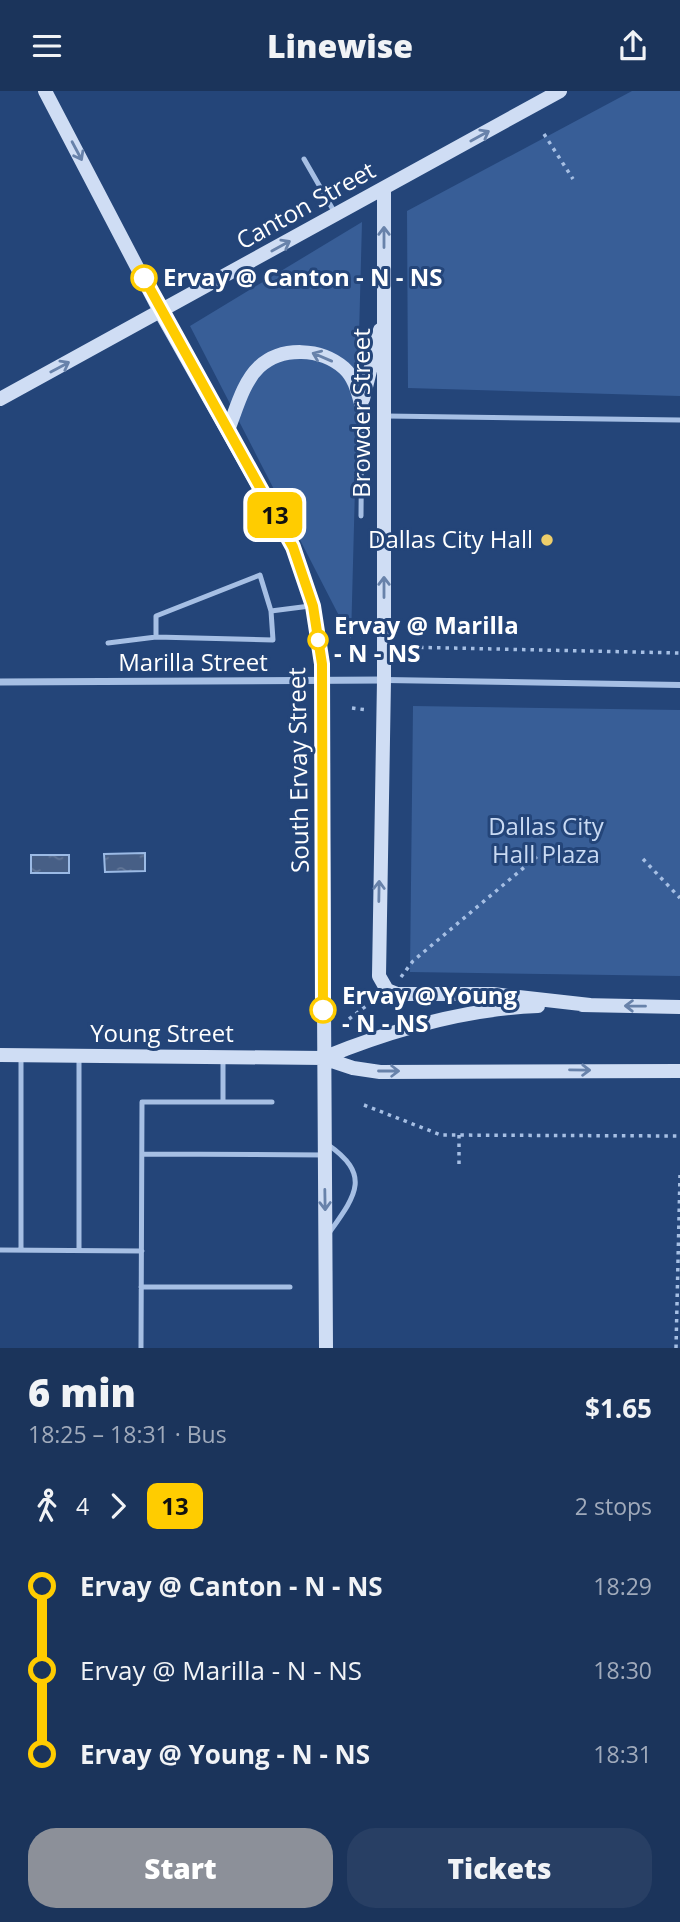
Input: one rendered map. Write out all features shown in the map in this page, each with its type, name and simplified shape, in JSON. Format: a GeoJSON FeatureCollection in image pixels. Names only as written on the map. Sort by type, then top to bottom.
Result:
{"type":"FeatureCollection","features":[{"type":"Feature","properties":{"kind":"main road","name":"South Ervay Street"},"geometry":{"type":"LineString","coordinates":[[45,91],[162,313],[293,547],[313,606],[322,681],[326,1348]]}},
{"type":"Feature","properties":{"kind":"main road","name":"Canton Street"},"geometry":{"type":"LineString","coordinates":[[0,399],[162,313],[552,93]]}},
{"type":"Feature","properties":{"kind":"main road","name":"Browder Street"},"geometry":{"type":"LineString","coordinates":[[384,189],[384,680],[378,960],[381,983],[397,994],[493,994],[590,1005]]}},
{"type":"Feature","properties":{"kind":"main road"},"geometry":{"type":"LineString","coordinates":[[362,407],[365,384],[385,310]]}},
{"type":"Feature","properties":{"kind":"main road"},"geometry":{"type":"LineString","coordinates":[[228,430],[252,376],[276,356],[308,351],[326,357],[345,369],[356,385],[362,407]]}},
{"type":"Feature","properties":{"kind":"main road","name":"Young Street"},"geometry":{"type":"LineString","coordinates":[[323,1058],[374,1037],[466,1014],[521,1007],[680,1007]]}},
{"type":"Feature","properties":{"kind":"main road","name":"Young Street"},"geometry":{"type":"LineString","coordinates":[[0,1055],[323,1058],[353,1068],[380,1072],[680,1071]]}},
{"type":"Feature","properties":{"kind":"street","name":"Marilla Street"},"geometry":{"type":"LineString","coordinates":[[0,682],[384,680],[680,685]]}},
{"type":"Feature","properties":{"kind":"lane"},"geometry":{"type":"LineString","coordinates":[[304,159],[337,215]]}},
{"type":"Feature","properties":{"kind":"lane"},"geometry":{"type":"LineString","coordinates":[[360,516],[362,407]]}},
{"type":"Feature","properties":{"kind":"lane"},"geometry":{"type":"LineString","coordinates":[[385,416],[680,420]]}},
{"type":"Feature","properties":{"kind":"lane"},"geometry":{"type":"LineString","coordinates":[[108,643],[156,637],[273,640],[271,611],[260,575],[156,616],[156,637]]}},
{"type":"Feature","properties":{"kind":"lane"},"geometry":{"type":"LineString","coordinates":[[271,611],[313,606]]}},
{"type":"Feature","properties":{"kind":"lane"},"geometry":{"type":"LineString","coordinates":[[21,1055],[21,1250]]}},
{"type":"Feature","properties":{"kind":"lane"},"geometry":{"type":"LineString","coordinates":[[79,1056],[79,1250]]}},
{"type":"Feature","properties":{"kind":"lane"},"geometry":{"type":"LineString","coordinates":[[223,1057],[223,1102]]}},
{"type":"Feature","properties":{"kind":"lane"},"geometry":{"type":"LineString","coordinates":[[141,1348],[142,1102],[272,1102]]}},
{"type":"Feature","properties":{"kind":"lane"},"geometry":{"type":"LineString","coordinates":[[142,1154],[325,1148],[348,1158],[354,1169],[351,1201],[326,1239]]}},
{"type":"Feature","properties":{"kind":"lane"},"geometry":{"type":"LineString","coordinates":[[0,1249],[142,1251]]}},
{"type":"Feature","properties":{"kind":"lane"},"geometry":{"type":"LineString","coordinates":[[141,1287],[290,1287]]}},
{"type":"Feature","properties":{"kind":"path"},"geometry":{"type":"LineString","coordinates":[[544,134],[573,179]]}},
{"type":"Feature","properties":{"kind":"path"},"geometry":{"type":"LineString","coordinates":[[403,647],[680,653]]}},
{"type":"Feature","properties":{"kind":"path"},"geometry":{"type":"LineString","coordinates":[[354,660],[369,653]]}},
{"type":"Feature","properties":{"kind":"path"},"geometry":{"type":"LineString","coordinates":[[352,708],[371,710]]}},
{"type":"Feature","properties":{"kind":"path"},"geometry":{"type":"LineString","coordinates":[[400,978],[413,961],[540,854]]}},
{"type":"Feature","properties":{"kind":"path"},"geometry":{"type":"LineString","coordinates":[[643,859],[680,898]]}},
{"type":"Feature","properties":{"kind":"path"},"geometry":{"type":"LineString","coordinates":[[349,1020],[374,1000]]}},
{"type":"Feature","properties":{"kind":"path"},"geometry":{"type":"LineString","coordinates":[[365,1105],[441,1135],[680,1136]]}},
{"type":"Feature","properties":{"kind":"path"},"geometry":{"type":"LineString","coordinates":[[459,1164],[460,1135]]}},
{"type":"Feature","properties":{"kind":"path"},"geometry":{"type":"LineString","coordinates":[[676,1348],[680,1175]]}},
{"type":"Feature","properties":{"kind":"green space"},"geometry":{"type":"Polygon","coordinates":[[[632,91],[680,91],[680,396],[408,388],[407,211],[632,91]]]}},
{"type":"Feature","properties":{"kind":"green space"},"geometry":{"type":"Polygon","coordinates":[[[362,222],[351,639],[190,326],[362,222]]]}},
{"type":"Feature","properties":{"kind":"green space","name":"Dallas City Hall Plaza"},"geometry":{"type":"Polygon","coordinates":[[[413,706],[680,710],[680,976],[410,972],[413,706]]]}},
{"type":"Feature","properties":{"kind":"water"},"geometry":{"type":"Polygon","coordinates":[[[145,853],[145,871],[105,872],[104,854],[145,853]]]}},
{"type":"Feature","properties":{"kind":"water"},"geometry":{"type":"Polygon","coordinates":[[[31,855],[69,855],[69,873],[31,873],[31,855]]]}},
{"type":"Feature","properties":{"kind":"bus line","name":"13"},"geometry":{"type":"LineString","coordinates":[[144,278],[293,547],[305,574],[313,606],[322,664],[323,1010]]}},
{"type":"Feature","properties":{"kind":"place","name":"Ervay @ Canton - N - NS"},"geometry":{"type":"Point","coordinates":[144,278]}},
{"type":"Feature","properties":{"kind":"place","name":"Dallas City Hall"},"geometry":{"type":"Point","coordinates":[547,540]}},
{"type":"Feature","properties":{"kind":"place","name":"Ervay @ Marilla - N - NS"},"geometry":{"type":"Point","coordinates":[318,640]}},
{"type":"Feature","properties":{"kind":"place","name":"Ervay @ Young - N - NS"},"geometry":{"type":"Point","coordinates":[323,1010]}}]}
